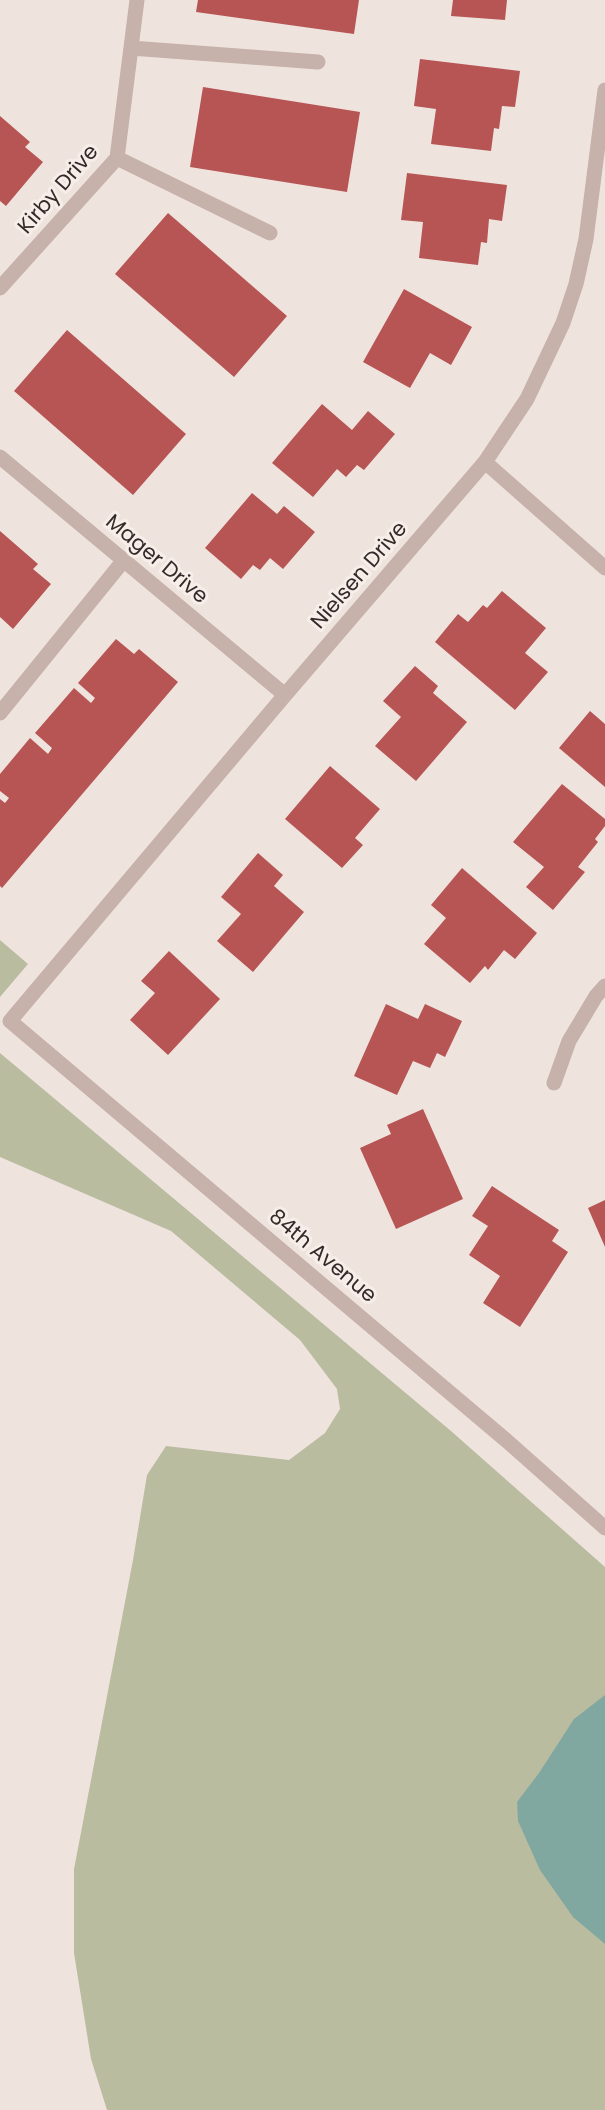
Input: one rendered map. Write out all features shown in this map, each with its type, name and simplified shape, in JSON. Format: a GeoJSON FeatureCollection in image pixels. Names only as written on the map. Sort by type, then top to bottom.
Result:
{"type":"FeatureCollection","features":[{"type":"Feature","properties":{"kind":"street","name":"Kirby Drive"},"geometry":{"type":"LineString","coordinates":[[0,288],[117,158],[137,0]]}},
{"type":"Feature","properties":{"kind":"street"},"geometry":{"type":"LineString","coordinates":[[131,48],[318,62]]}},
{"type":"Feature","properties":{"kind":"street","name":"Nielsen Drive"},"geometry":{"type":"LineString","coordinates":[[10,1021],[285,694],[485,462],[527,399],[563,323],[576,284],[586,239],[605,90]]}},
{"type":"Feature","properties":{"kind":"street"},"geometry":{"type":"LineString","coordinates":[[117,158],[270,233]]}},
{"type":"Feature","properties":{"kind":"street","name":"Mager Drive"},"geometry":{"type":"LineString","coordinates":[[0,457],[285,694]]}},
{"type":"Feature","properties":{"kind":"street"},"geometry":{"type":"LineString","coordinates":[[485,462],[605,568]]}},
{"type":"Feature","properties":{"kind":"street"},"geometry":{"type":"LineString","coordinates":[[0,713],[124,560]]}},
{"type":"Feature","properties":{"kind":"street"},"geometry":{"type":"LineString","coordinates":[[554,1083],[569,1041],[596,996],[605,986]]}},
{"type":"Feature","properties":{"kind":"street","name":"84th Avenue"},"geometry":{"type":"LineString","coordinates":[[10,1021],[507,1441],[605,1528]]}},
{"type":"Feature","properties":{"kind":"green space"},"geometry":{"type":"Polygon","coordinates":[[[0,940],[28,964],[0,997],[0,940]]]}},
{"type":"Feature","properties":{"kind":"green space"},"geometry":{"type":"Polygon","coordinates":[[[0,1053],[451,1431],[605,1567],[605,2110],[107,2110],[91,2059],[74,1953],[74,1869],[147,1475],[166,1446],[289,1460],[325,1433],[340,1409],[337,1389],[300,1340],[171,1231],[0,1157],[0,1053]]]}},
{"type":"Feature","properties":{"kind":"water"},"geometry":{"type":"Polygon","coordinates":[[[605,1695],[605,1944],[573,1917],[540,1870],[518,1821],[517,1802],[574,1719],[605,1695]]]}},
{"type":"Feature","properties":{"kind":"building"},"geometry":{"type":"Polygon","coordinates":[[[198,0],[359,0],[354,34],[196,12],[198,0]]]}},
{"type":"Feature","properties":{"kind":"building"},"geometry":{"type":"Polygon","coordinates":[[[453,0],[507,0],[505,20],[451,16],[453,0]]]}},
{"type":"Feature","properties":{"kind":"building"},"geometry":{"type":"Polygon","coordinates":[[[420,59],[520,71],[515,107],[502,106],[499,129],[494,128],[491,151],[431,144],[436,109],[414,106],[420,59]]]}},
{"type":"Feature","properties":{"kind":"building"},"geometry":{"type":"Polygon","coordinates":[[[203,87],[360,112],[347,192],[190,167],[203,87]]]}},
{"type":"Feature","properties":{"kind":"building"},"geometry":{"type":"Polygon","coordinates":[[[0,116],[30,142],[25,147],[43,162],[6,206],[0,201],[0,116]]]}},
{"type":"Feature","properties":{"kind":"building"},"geometry":{"type":"Polygon","coordinates":[[[407,173],[507,185],[502,221],[489,219],[487,243],[481,242],[478,265],[419,258],[423,222],[401,220],[407,173]]]}},
{"type":"Feature","properties":{"kind":"building"},"geometry":{"type":"Polygon","coordinates":[[[168,213],[287,316],[234,377],[115,274],[168,213]]]}},
{"type":"Feature","properties":{"kind":"building"},"geometry":{"type":"Polygon","coordinates":[[[404,289],[472,327],[451,365],[430,353],[410,388],[363,362],[404,289]]]}},
{"type":"Feature","properties":{"kind":"building"},"geometry":{"type":"Polygon","coordinates":[[[67,330],[186,434],[133,495],[14,391],[67,330]]]}},
{"type":"Feature","properties":{"kind":"building"},"geometry":{"type":"Polygon","coordinates":[[[322,404],[352,430],[368,411],[395,434],[364,470],[357,465],[346,477],[337,469],[313,497],[272,463],[322,404]]]}},
{"type":"Feature","properties":{"kind":"building"},"geometry":{"type":"Polygon","coordinates":[[[252,493],[277,514],[284,506],[315,532],[283,569],[270,558],[260,570],[253,565],[241,579],[205,548],[252,493]]]}},
{"type":"Feature","properties":{"kind":"building"},"geometry":{"type":"Polygon","coordinates":[[[0,531],[38,564],[33,569],[51,584],[13,629],[0,617],[0,531]]]}},
{"type":"Feature","properties":{"kind":"building"},"geometry":{"type":"Polygon","coordinates":[[[502,591],[546,628],[525,653],[548,672],[515,710],[435,642],[458,614],[468,622],[483,605],[487,608],[502,591]]]}},
{"type":"Feature","properties":{"kind":"building"},"geometry":{"type":"Polygon","coordinates":[[[116,639],[134,654],[139,649],[178,682],[2,888],[0,886],[0,799],[5,803],[9,798],[0,791],[0,774],[30,738],[48,754],[52,748],[35,733],[74,688],[91,703],[95,698],[78,683],[116,639]]]}},
{"type":"Feature","properties":{"kind":"building"},"geometry":{"type":"Polygon","coordinates":[[[415,666],[438,686],[433,693],[467,722],[416,781],[375,746],[401,717],[383,701],[415,666]]]}},
{"type":"Feature","properties":{"kind":"building"},"geometry":{"type":"Polygon","coordinates":[[[590,711],[605,724],[605,787],[559,748],[590,711]]]}},
{"type":"Feature","properties":{"kind":"building"},"geometry":{"type":"Polygon","coordinates":[[[330,766],[380,809],[355,838],[363,845],[342,868],[285,819],[330,766]]]}},
{"type":"Feature","properties":{"kind":"building"},"geometry":{"type":"Polygon","coordinates":[[[562,784],[605,819],[605,826],[595,839],[598,842],[578,867],[585,872],[553,910],[526,887],[544,867],[513,842],[562,784]]]}},
{"type":"Feature","properties":{"kind":"building"},"geometry":{"type":"Polygon","coordinates":[[[258,853],[283,875],[274,886],[304,912],[253,972],[217,941],[241,914],[221,897],[258,853]]]}},
{"type":"Feature","properties":{"kind":"building"},"geometry":{"type":"Polygon","coordinates":[[[462,868],[537,933],[515,959],[504,950],[488,970],[485,966],[470,983],[424,944],[446,918],[431,905],[462,868]]]}},
{"type":"Feature","properties":{"kind":"building"},"geometry":{"type":"Polygon","coordinates":[[[169,951],[220,999],[168,1055],[130,1020],[155,993],[141,981],[169,951]]]}},
{"type":"Feature","properties":{"kind":"building"},"geometry":{"type":"Polygon","coordinates":[[[386,1004],[418,1019],[425,1004],[462,1021],[445,1057],[437,1053],[430,1068],[413,1061],[397,1095],[354,1076],[386,1004]]]}},
{"type":"Feature","properties":{"kind":"building"},"geometry":{"type":"Polygon","coordinates":[[[423,1109],[463,1199],[396,1229],[360,1148],[391,1134],[387,1125],[423,1109]]]}},
{"type":"Feature","properties":{"kind":"building"},"geometry":{"type":"Polygon","coordinates":[[[492,1186],[559,1230],[552,1241],[568,1252],[520,1327],[483,1303],[500,1276],[469,1255],[488,1226],[472,1216],[492,1186]]]}},
{"type":"Feature","properties":{"kind":"building"},"geometry":{"type":"Polygon","coordinates":[[[605,1200],[605,1247],[588,1208],[605,1200]]]}}]}
